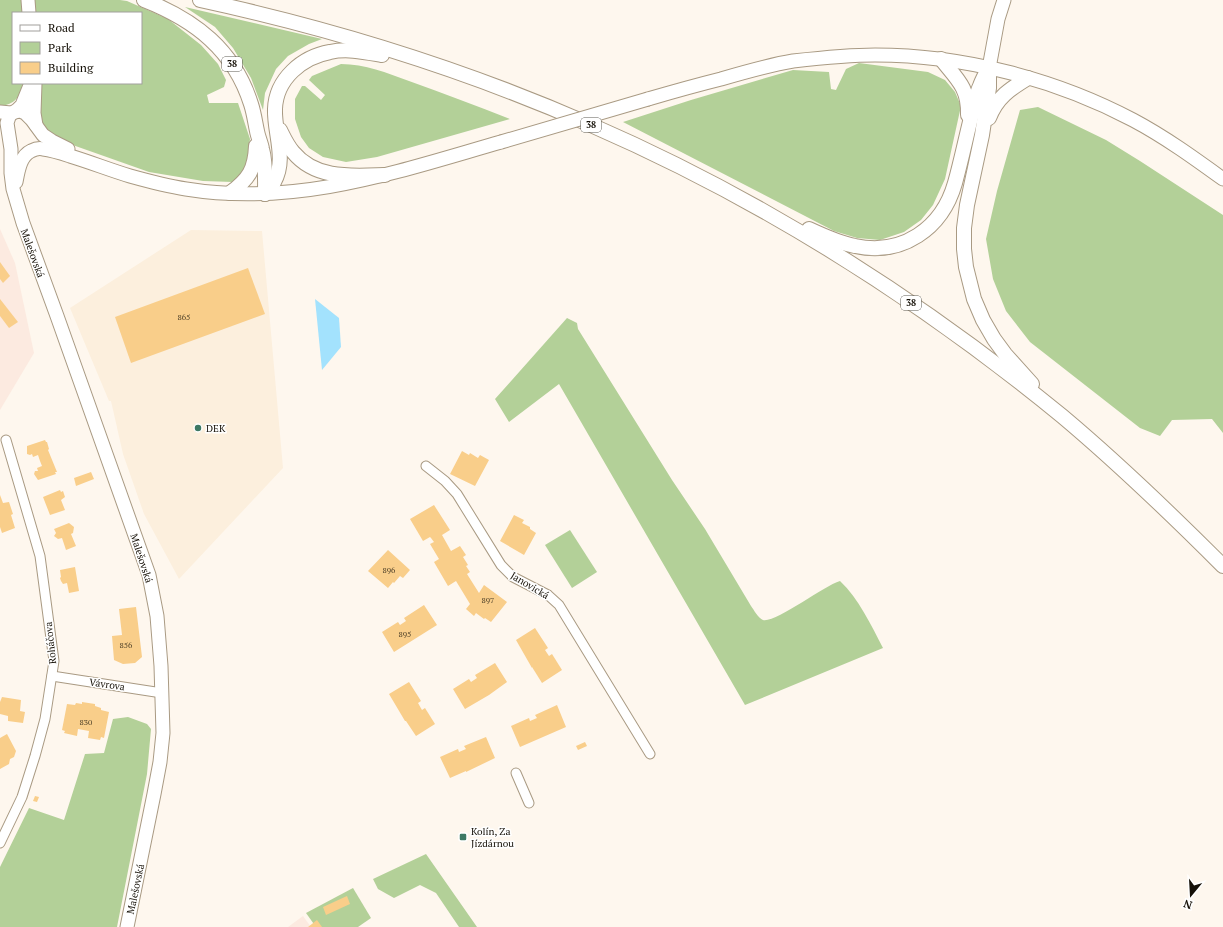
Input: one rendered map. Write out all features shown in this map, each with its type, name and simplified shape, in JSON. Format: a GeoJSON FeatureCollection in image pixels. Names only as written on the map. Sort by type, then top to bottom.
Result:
{"type":"FeatureCollection","features":[{"type":"Feature","properties":{"kind":"main road"},"geometry":{"type":"LineString","coordinates":[[28,0],[29,12]]}},
{"type":"Feature","properties":{"kind":"main road","name":"38"},"geometry":{"type":"LineString","coordinates":[[144,0],[184,18],[194,25],[217,44],[234,66],[251,104],[262,149],[265,194]]}},
{"type":"Feature","properties":{"kind":"main road","name":"38"},"geometry":{"type":"LineString","coordinates":[[200,0],[333,33],[426,62],[491,85],[593,126],[686,170],[750,204],[846,260],[910,302],[971,345],[1062,416],[1106,454],[1156,499],[1223,566]]}},
{"type":"Feature","properties":{"kind":"main road"},"geometry":{"type":"LineString","coordinates":[[989,68],[998,19],[1004,0]]}},
{"type":"Feature","properties":{"kind":"main road","name":"38"},"geometry":{"type":"LineString","coordinates":[[265,194],[274,182],[279,166],[280,150],[275,104],[279,89],[292,71],[305,61],[331,51],[351,51],[426,62]]}},
{"type":"Feature","properties":{"kind":"main road"},"geometry":{"type":"LineString","coordinates":[[4,129],[19,150],[24,152],[45,149],[160,184],[187,189],[230,193],[265,194],[315,190],[385,175],[756,69],[791,62],[835,57],[874,55],[908,56],[941,59],[989,68],[1065,89],[1135,121],[1173,144],[1223,179]]}},
{"type":"Feature","properties":{"kind":"main road"},"geometry":{"type":"LineString","coordinates":[[941,59],[965,91],[968,100],[967,132]]}},
{"type":"Feature","properties":{"kind":"main road","name":"38"},"geometry":{"type":"LineString","coordinates":[[750,204],[830,238],[856,247],[880,248],[907,242],[917,237],[938,218],[955,184],[967,132],[980,86],[989,68]]}},
{"type":"Feature","properties":{"kind":"main road","name":"38"},"geometry":{"type":"LineString","coordinates":[[989,68],[990,88],[982,135],[967,205],[964,228],[966,267],[972,293],[983,320],[994,339],[1005,354],[1062,416]]}},
{"type":"Feature","properties":{"kind":"main road"},"geometry":{"type":"LineString","coordinates":[[982,135],[995,104],[1011,89],[1028,78]]}},
{"type":"Feature","properties":{"kind":"main road"},"geometry":{"type":"LineString","coordinates":[[17,205],[12,181],[11,149],[4,129],[11,114],[22,105],[31,84]]}},
{"type":"Feature","properties":{"kind":"main road"},"geometry":{"type":"LineString","coordinates":[[17,205],[16,188],[22,161],[35,147],[38,139],[34,113],[35,84]]}},
{"type":"Feature","properties":{"kind":"main road"},"geometry":{"type":"LineString","coordinates":[[0,112],[20,111],[25,113],[40,132],[47,138],[102,166]]}},
{"type":"Feature","properties":{"kind":"main road"},"geometry":{"type":"LineString","coordinates":[[276,121],[287,144],[293,152],[301,160],[314,168],[327,173],[348,176],[385,175]]}},
{"type":"Feature","properties":{"kind":"main road"},"geometry":{"type":"LineString","coordinates":[[230,193],[241,185],[251,173],[256,157],[257,133]]}},
{"type":"Feature","properties":{"kind":"main road","name":"Malešovská"},"geometry":{"type":"LineString","coordinates":[[17,205],[149,575],[158,616],[163,733],[160,762],[127,927]]}},
{"type":"Feature","properties":{"kind":"street","name":"Roháčova"},"geometry":{"type":"LineString","coordinates":[[0,844],[22,797],[36,756],[45,719],[54,661],[40,556],[6,440]]}},
{"type":"Feature","properties":{"kind":"street","name":"Janovická"},"geometry":{"type":"LineString","coordinates":[[426,466],[444,480],[457,494],[501,565],[513,577],[548,594],[560,605],[650,754]]}},
{"type":"Feature","properties":{"kind":"street","name":"Vávrova"},"geometry":{"type":"LineString","coordinates":[[52,676],[162,693]]}},
{"type":"Feature","properties":{"kind":"street"},"geometry":{"type":"LineString","coordinates":[[516,774],[529,803]]}},
{"type":"Feature","properties":{"kind":"shaded area"},"geometry":{"type":"Polygon","coordinates":[[[0,229],[15,263],[34,353],[0,410],[0,229]]]}},
{"type":"Feature","properties":{"kind":"shaded area","name":"DEK"},"geometry":{"type":"Polygon","coordinates":[[[191,230],[262,231],[283,468],[179,579],[144,514],[123,454],[111,401],[109,401],[70,308],[191,230]]]}},
{"type":"Feature","properties":{"kind":"shaded area"},"geometry":{"type":"Polygon","coordinates":[[[303,916],[311,927],[288,927],[303,916]]]}},
{"type":"Feature","properties":{"kind":"green space"},"geometry":{"type":"Polygon","coordinates":[[[0,0],[21,0],[23,12],[12,12],[12,84],[25,84],[21,92],[13,102],[0,106],[0,0]]]}},
{"type":"Feature","properties":{"kind":"green space"},"geometry":{"type":"Polygon","coordinates":[[[34,0],[120,0],[127,1],[168,19],[201,45],[218,64],[226,80],[224,87],[207,95],[209,103],[238,103],[250,139],[247,167],[233,182],[203,181],[149,172],[67,143],[51,135],[40,120],[41,84],[142,84],[142,12],[35,12],[34,0]]]}},
{"type":"Feature","properties":{"kind":"green space"},"geometry":{"type":"Polygon","coordinates":[[[185,7],[322,39],[309,44],[288,56],[276,69],[265,93],[263,110],[251,78],[233,48],[215,27],[185,7]]]}},
{"type":"Feature","properties":{"kind":"green space"},"geometry":{"type":"Polygon","coordinates":[[[859,63],[928,72],[945,80],[955,92],[961,106],[945,179],[933,205],[921,220],[904,232],[880,240],[857,238],[834,231],[623,122],[793,70],[829,72],[831,89],[836,90],[846,69],[859,63]]]}},
{"type":"Feature","properties":{"kind":"green space"},"geometry":{"type":"Polygon","coordinates":[[[341,64],[367,67],[384,72],[510,119],[377,157],[346,162],[323,157],[309,148],[301,137],[295,119],[295,99],[302,86],[305,86],[321,100],[325,95],[309,80],[312,76],[341,64]]]}},
{"type":"Feature","properties":{"kind":"green space"},"geometry":{"type":"Polygon","coordinates":[[[1038,107],[1106,140],[1223,215],[1223,433],[1212,419],[1172,420],[1160,436],[1140,428],[1030,342],[1006,311],[993,279],[986,239],[997,191],[1020,110],[1038,107]]]}},
{"type":"Feature","properties":{"kind":"green space"},"geometry":{"type":"Polygon","coordinates":[[[567,318],[577,323],[578,329],[672,480],[705,529],[759,618],[763,620],[778,616],[832,584],[840,581],[859,604],[883,648],[745,705],[559,384],[509,422],[495,399],[567,318]]]}},
{"type":"Feature","properties":{"kind":"green space"},"geometry":{"type":"Polygon","coordinates":[[[570,530],[597,572],[572,588],[545,545],[570,530]]]}},
{"type":"Feature","properties":{"kind":"green space"},"geometry":{"type":"Polygon","coordinates":[[[128,717],[147,724],[151,729],[147,774],[117,927],[0,927],[0,867],[29,808],[64,820],[85,754],[104,753],[113,719],[128,717]]]}},
{"type":"Feature","properties":{"kind":"green space"},"geometry":{"type":"Polygon","coordinates":[[[426,854],[477,927],[459,927],[436,893],[420,885],[394,898],[378,889],[373,879],[426,854]]]}},
{"type":"Feature","properties":{"kind":"green space"},"geometry":{"type":"Polygon","coordinates":[[[353,888],[371,918],[358,927],[316,927],[306,913],[353,888]]]}},
{"type":"Feature","properties":{"kind":"water"},"geometry":{"type":"Polygon","coordinates":[[[315,299],[339,318],[341,347],[322,370],[315,299]]]}},
{"type":"Feature","properties":{"kind":"building"},"geometry":{"type":"Polygon","coordinates":[[[0,262],[10,276],[3,283],[0,279],[0,262]]]}},
{"type":"Feature","properties":{"kind":"building"},"geometry":{"type":"Polygon","coordinates":[[[248,268],[265,314],[131,363],[115,317],[248,268]]]}},
{"type":"Feature","properties":{"kind":"building"},"geometry":{"type":"Polygon","coordinates":[[[0,299],[18,322],[9,328],[0,316],[0,299]]]}},
{"type":"Feature","properties":{"kind":"building"},"geometry":{"type":"Polygon","coordinates":[[[45,440],[57,472],[55,472],[56,474],[38,480],[34,474],[35,471],[38,471],[37,468],[42,466],[38,455],[33,457],[32,454],[27,454],[27,446],[45,440]]]}},
{"type":"Feature","properties":{"kind":"building"},"geometry":{"type":"Polygon","coordinates":[[[462,451],[469,455],[470,453],[478,458],[480,455],[489,460],[475,486],[450,474],[462,451]]]}},
{"type":"Feature","properties":{"kind":"building"},"geometry":{"type":"Polygon","coordinates":[[[91,472],[94,479],[76,486],[74,478],[91,472]]]}},
{"type":"Feature","properties":{"kind":"building"},"geometry":{"type":"Polygon","coordinates":[[[60,490],[61,492],[63,491],[65,497],[61,500],[65,510],[50,515],[43,497],[60,490]]]}},
{"type":"Feature","properties":{"kind":"building"},"geometry":{"type":"Polygon","coordinates":[[[0,495],[3,503],[9,502],[15,528],[2,533],[0,527],[0,495]]]}},
{"type":"Feature","properties":{"kind":"building"},"geometry":{"type":"Polygon","coordinates":[[[434,505],[450,530],[442,535],[451,551],[460,546],[466,555],[463,557],[470,572],[467,574],[479,593],[484,585],[507,602],[491,622],[476,613],[474,616],[466,609],[470,604],[456,581],[448,586],[434,562],[439,559],[430,544],[434,542],[430,537],[423,541],[410,519],[434,505]]]}},
{"type":"Feature","properties":{"kind":"building"},"geometry":{"type":"Polygon","coordinates":[[[514,515],[524,520],[522,523],[530,527],[530,529],[536,533],[524,555],[500,541],[514,515]]]}},
{"type":"Feature","properties":{"kind":"building"},"geometry":{"type":"Polygon","coordinates":[[[69,523],[74,527],[73,533],[71,534],[76,546],[66,550],[62,538],[58,539],[54,536],[56,533],[54,529],[69,523]]]}},
{"type":"Feature","properties":{"kind":"building"},"geometry":{"type":"Polygon","coordinates":[[[388,550],[410,570],[403,578],[400,576],[388,588],[368,571],[388,550]]]}},
{"type":"Feature","properties":{"kind":"building"},"geometry":{"type":"Polygon","coordinates":[[[75,567],[79,591],[69,593],[67,583],[63,584],[61,581],[60,570],[75,567]]]}},
{"type":"Feature","properties":{"kind":"building"},"geometry":{"type":"Polygon","coordinates":[[[424,605],[437,625],[394,652],[382,632],[398,622],[400,625],[406,621],[404,618],[424,605]]]}},
{"type":"Feature","properties":{"kind":"building"},"geometry":{"type":"Polygon","coordinates":[[[136,607],[142,657],[135,663],[123,664],[114,660],[112,636],[122,635],[119,609],[136,607]]]}},
{"type":"Feature","properties":{"kind":"building"},"geometry":{"type":"Polygon","coordinates":[[[535,628],[548,648],[545,650],[549,656],[552,654],[562,670],[542,683],[516,640],[535,628]]]}},
{"type":"Feature","properties":{"kind":"building"},"geometry":{"type":"Polygon","coordinates":[[[495,663],[507,682],[489,695],[465,709],[453,689],[469,679],[471,682],[477,678],[475,675],[495,663]]]}},
{"type":"Feature","properties":{"kind":"building"},"geometry":{"type":"Polygon","coordinates":[[[409,682],[421,701],[418,703],[422,710],[425,708],[435,724],[416,736],[389,694],[409,682]]]}},
{"type":"Feature","properties":{"kind":"building"},"geometry":{"type":"Polygon","coordinates":[[[2,697],[21,700],[20,711],[25,712],[23,723],[8,721],[8,716],[0,714],[0,702],[2,697]]]}},
{"type":"Feature","properties":{"kind":"building"},"geometry":{"type":"Polygon","coordinates":[[[82,702],[95,704],[95,706],[101,708],[101,710],[109,712],[104,738],[101,737],[100,740],[88,738],[89,731],[78,729],[77,736],[64,733],[65,731],[62,730],[67,704],[75,705],[76,703],[82,704],[82,702]]]}},
{"type":"Feature","properties":{"kind":"building"},"geometry":{"type":"Polygon","coordinates":[[[557,705],[566,727],[520,747],[511,726],[529,718],[530,721],[537,718],[535,715],[557,705]]]}},
{"type":"Feature","properties":{"kind":"building"},"geometry":{"type":"Polygon","coordinates":[[[7,734],[16,751],[14,757],[10,759],[9,764],[0,769],[0,738],[7,734]]]}},
{"type":"Feature","properties":{"kind":"building"},"geometry":{"type":"Polygon","coordinates":[[[486,737],[495,758],[450,778],[440,757],[458,749],[459,752],[466,749],[464,746],[486,737]]]}},
{"type":"Feature","properties":{"kind":"building"},"geometry":{"type":"Polygon","coordinates":[[[585,742],[587,746],[578,750],[576,746],[585,742]]]}},
{"type":"Feature","properties":{"kind":"building"},"geometry":{"type":"Polygon","coordinates":[[[35,796],[39,797],[37,802],[33,801],[35,796]]]}},
{"type":"Feature","properties":{"kind":"building"},"geometry":{"type":"Polygon","coordinates":[[[347,896],[350,904],[326,915],[323,907],[347,896]]]}},
{"type":"Feature","properties":{"kind":"building"},"geometry":{"type":"Polygon","coordinates":[[[317,920],[322,927],[308,927],[317,920]]]}},
{"type":"Feature","properties":{"kind":"place","name":"DEK"},"geometry":{"type":"Point","coordinates":[198,428]}},
{"type":"Feature","properties":{"kind":"place","name":"Kolín, Za Jízdárnou"},"geometry":{"type":"Point","coordinates":[463,837]}}]}
